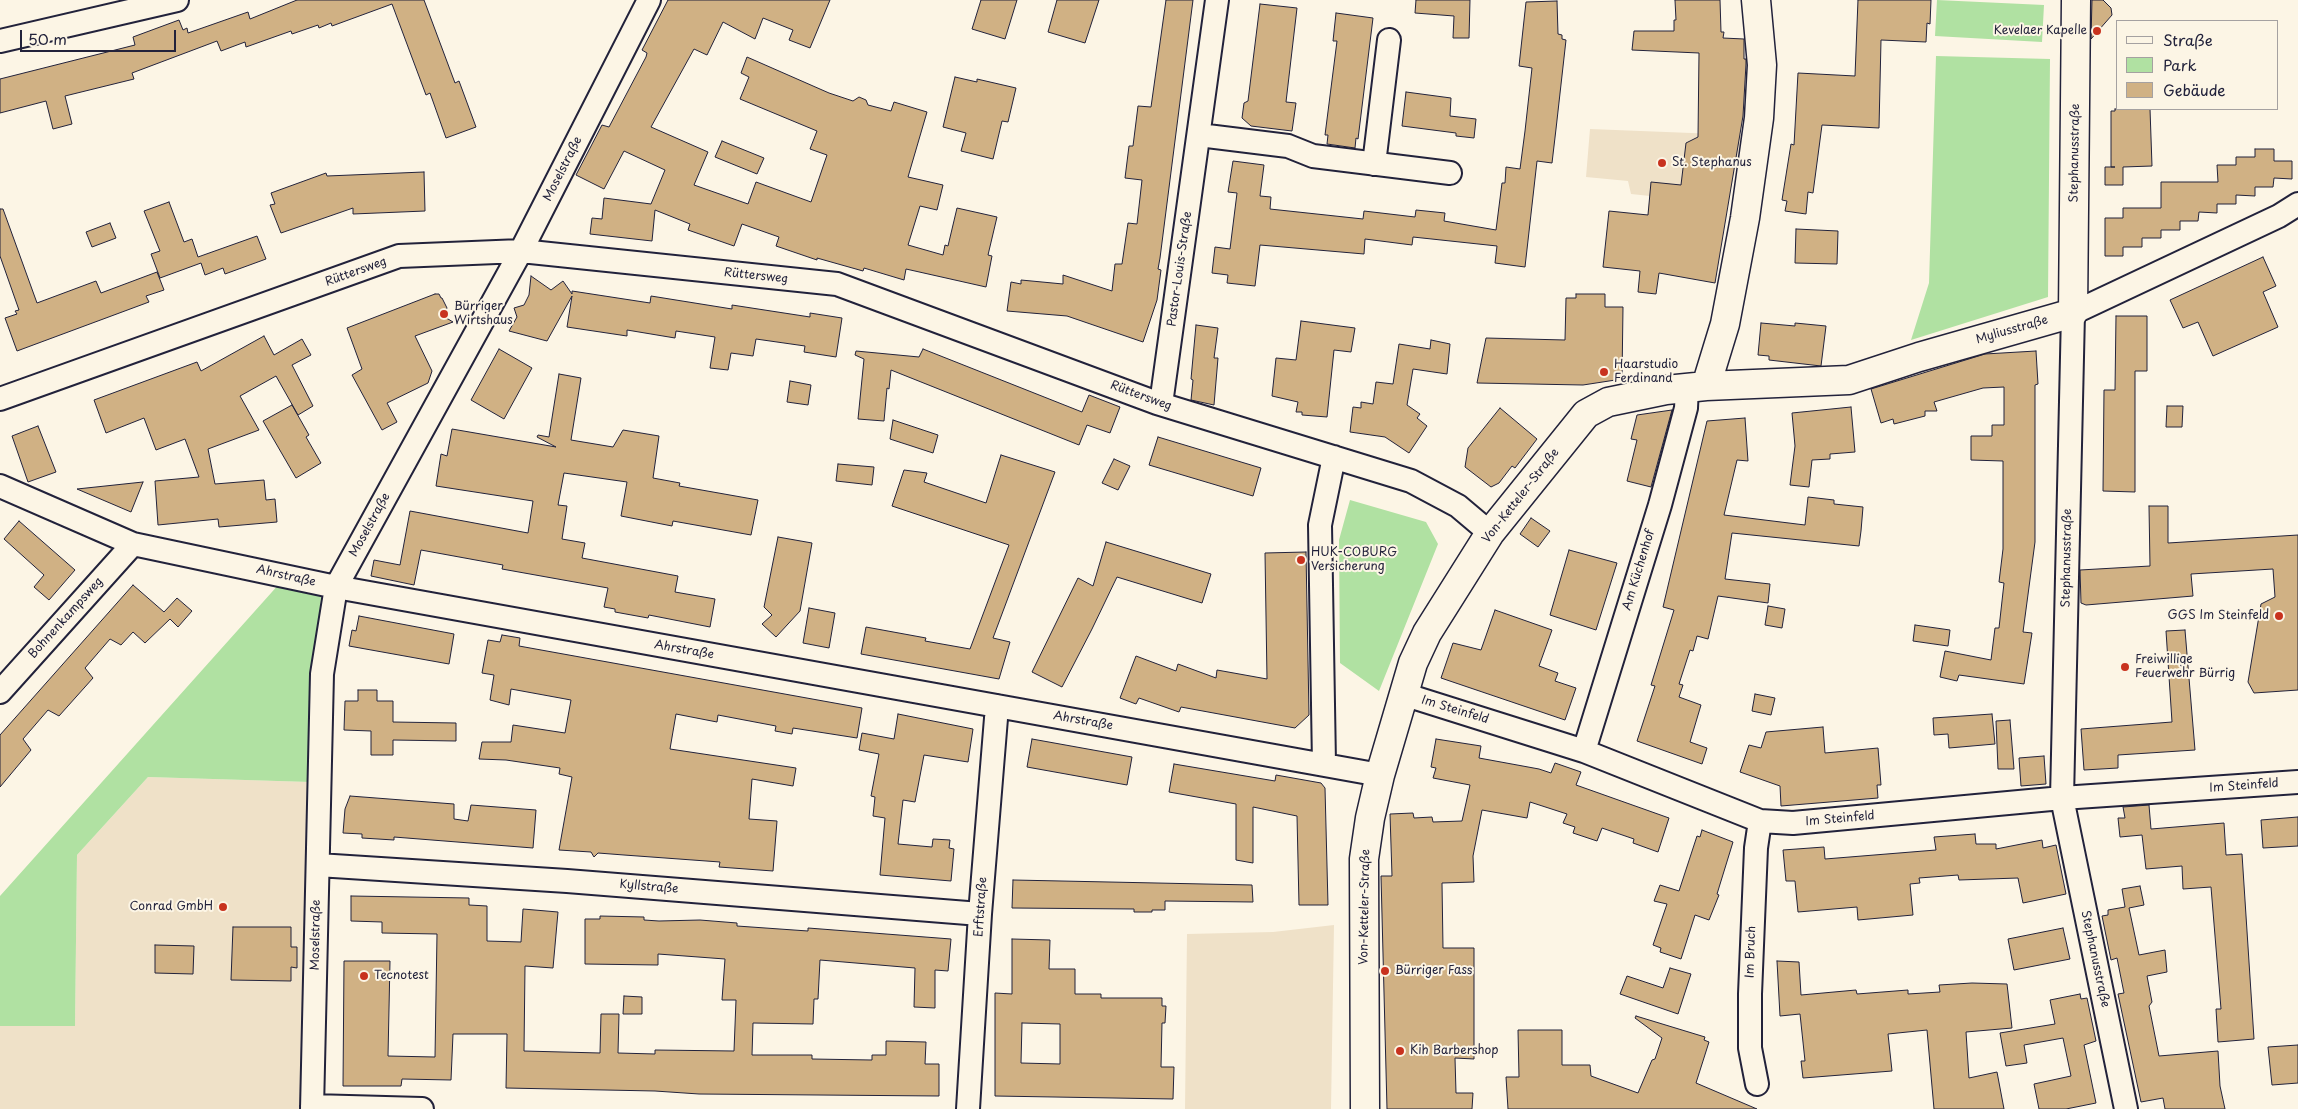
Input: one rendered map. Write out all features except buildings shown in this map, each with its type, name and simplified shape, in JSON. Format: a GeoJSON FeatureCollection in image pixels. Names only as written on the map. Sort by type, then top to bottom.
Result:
{"type":"FeatureCollection","features":[{"type":"Feature","properties":{"kind":"street"},"geometry":{"type":"LineString","coordinates":[[0,41],[177,0]]}},
{"type":"Feature","properties":{"kind":"street","name":"Moselstraße"},"geometry":{"type":"LineString","coordinates":[[312,1108],[322,674],[336,587],[521,251],[649,0]]}},
{"type":"Feature","properties":{"kind":"street","name":"Pastor-Louis-Straße"},"geometry":{"type":"LineString","coordinates":[[1161,404],[1217,0]]}},
{"type":"Feature","properties":{"kind":"street"},"geometry":{"type":"LineString","coordinates":[[1696,387],[1725,324],[1745,218],[1758,127],[1762,65],[1756,0]]}},
{"type":"Feature","properties":{"kind":"street","name":"Stephanusstraße"},"geometry":{"type":"LineString","coordinates":[[2076,0],[2073,313],[2062,798],[2126,1109]]}},
{"type":"Feature","properties":{"kind":"street"},"geometry":{"type":"LineString","coordinates":[[1374,164],[1389,40]]}},
{"type":"Feature","properties":{"kind":"street"},"geometry":{"type":"LineString","coordinates":[[1199,135],[1288,146],[1313,156],[1450,173]]}},
{"type":"Feature","properties":{"kind":"street","name":"Myliusstraße"},"geometry":{"type":"LineString","coordinates":[[1696,387],[1849,380],[1919,356],[2073,313],[2279,216],[2298,204]]}},
{"type":"Feature","properties":{"kind":"street","name":"Rüttersweg"},"geometry":{"type":"LineString","coordinates":[[0,399],[399,256],[521,251],[837,284],[1161,404],[1411,481],[1458,506],[1490,533]]}},
{"type":"Feature","properties":{"kind":"street","name":"Von-Ketteler-Straße"},"geometry":{"type":"LineString","coordinates":[[1365,1109],[1364,859],[1370,818],[1380,775],[1413,662],[1427,634],[1490,533],[1586,414],[1608,402],[1696,387]]}},
{"type":"Feature","properties":{"kind":"street","name":"Am Küchenhof"},"geometry":{"type":"LineString","coordinates":[[1584,751],[1660,504],[1686,408],[1696,387]]}},
{"type":"Feature","properties":{"kind":"street"},"geometry":{"type":"LineString","coordinates":[[1324,764],[1320,525],[1334,457]]}},
{"type":"Feature","properties":{"kind":"street","name":"Ahrstraße"},"geometry":{"type":"LineString","coordinates":[[0,486],[133,544],[336,587],[1380,775]]}},
{"type":"Feature","properties":{"kind":"street","name":"Bohnenkampsweg"},"geometry":{"type":"LineString","coordinates":[[0,692],[133,544]]}},
{"type":"Feature","properties":{"kind":"street","name":"Im Steinfeld"},"geometry":{"type":"LineString","coordinates":[[1403,694],[1584,751],[1760,821],[1793,823],[2062,798],[2298,782]]}},
{"type":"Feature","properties":{"kind":"street","name":"Erftstraße"},"geometry":{"type":"LineString","coordinates":[[968,1109],[980,914],[997,706]]}},
{"type":"Feature","properties":{"kind":"street","name":"Im Bruch"},"geometry":{"type":"LineString","coordinates":[[1757,1084],[1750,1048],[1750,994],[1756,848],[1760,821]]}},
{"type":"Feature","properties":{"kind":"street","name":"Kyllstraße"},"geometry":{"type":"LineString","coordinates":[[318,865],[567,881],[980,914]]}},
{"type":"Feature","properties":{"kind":"street"},"geometry":{"type":"LineString","coordinates":[[312,1108],[422,1109]]}},
{"type":"Feature","properties":{"kind":"shaded area","name":"St. Stephanus"},"geometry":{"type":"Polygon","coordinates":[[[1590,129],[1742,135],[1724,223],[1647,215],[1650,196],[1631,194],[1628,181],[1586,177],[1590,129]]]}},
{"type":"Feature","properties":{"kind":"shaded area"},"geometry":{"type":"Polygon","coordinates":[[[148,777],[310,782],[302,1109],[0,1109],[0,1026],[75,1025],[77,855],[148,777]]]}},
{"type":"Feature","properties":{"kind":"shaded area"},"geometry":{"type":"Polygon","coordinates":[[[1334,925],[1331,1109],[1185,1109],[1187,934],[1273,932],[1334,925]]]}},
{"type":"Feature","properties":{"kind":"green space"},"geometry":{"type":"Polygon","coordinates":[[[1937,0],[2044,5],[2042,42],[1935,36],[1937,0]]]}},
{"type":"Feature","properties":{"kind":"green space"},"geometry":{"type":"Polygon","coordinates":[[[1936,56],[2050,59],[2048,297],[1911,340],[1929,283],[1936,56]]]}},
{"type":"Feature","properties":{"kind":"green space"},"geometry":{"type":"Polygon","coordinates":[[[1350,500],[1426,522],[1438,544],[1379,691],[1340,663],[1339,540],[1350,500]]]}},
{"type":"Feature","properties":{"kind":"green space"},"geometry":{"type":"Polygon","coordinates":[[[280,583],[321,596],[310,782],[148,777],[77,855],[75,1026],[0,1026],[0,896],[280,583]]]}},
{"type":"Feature","properties":{"kind":"place","name":"Kevelaer Kapelle"},"geometry":{"type":"Point","coordinates":[2097,31]}},
{"type":"Feature","properties":{"kind":"place","name":"St. Stephanus"},"geometry":{"type":"Point","coordinates":[1662,163]}},
{"type":"Feature","properties":{"kind":"place","name":"Bürriger Wirtshaus"},"geometry":{"type":"Point","coordinates":[444,314]}},
{"type":"Feature","properties":{"kind":"place","name":"Haarstudio Ferdinand"},"geometry":{"type":"Point","coordinates":[1604,372]}},
{"type":"Feature","properties":{"kind":"place","name":"HUK-COBURG Versicherung"},"geometry":{"type":"Point","coordinates":[1301,560]}},
{"type":"Feature","properties":{"kind":"place","name":"GGS Im Steinfeld"},"geometry":{"type":"Point","coordinates":[2279,616]}},
{"type":"Feature","properties":{"kind":"place","name":"Freiwillige Feuerwehr Bürrig"},"geometry":{"type":"Point","coordinates":[2125,667]}},
{"type":"Feature","properties":{"kind":"place","name":"Conrad GmbH"},"geometry":{"type":"Point","coordinates":[223,907]}},
{"type":"Feature","properties":{"kind":"place","name":"Bürriger Fass"},"geometry":{"type":"Point","coordinates":[1385,971]}},
{"type":"Feature","properties":{"kind":"place","name":"Tecnotest"},"geometry":{"type":"Point","coordinates":[364,976]}},
{"type":"Feature","properties":{"kind":"place","name":"Kih Barbershop"},"geometry":{"type":"Point","coordinates":[1400,1051]}}]}
